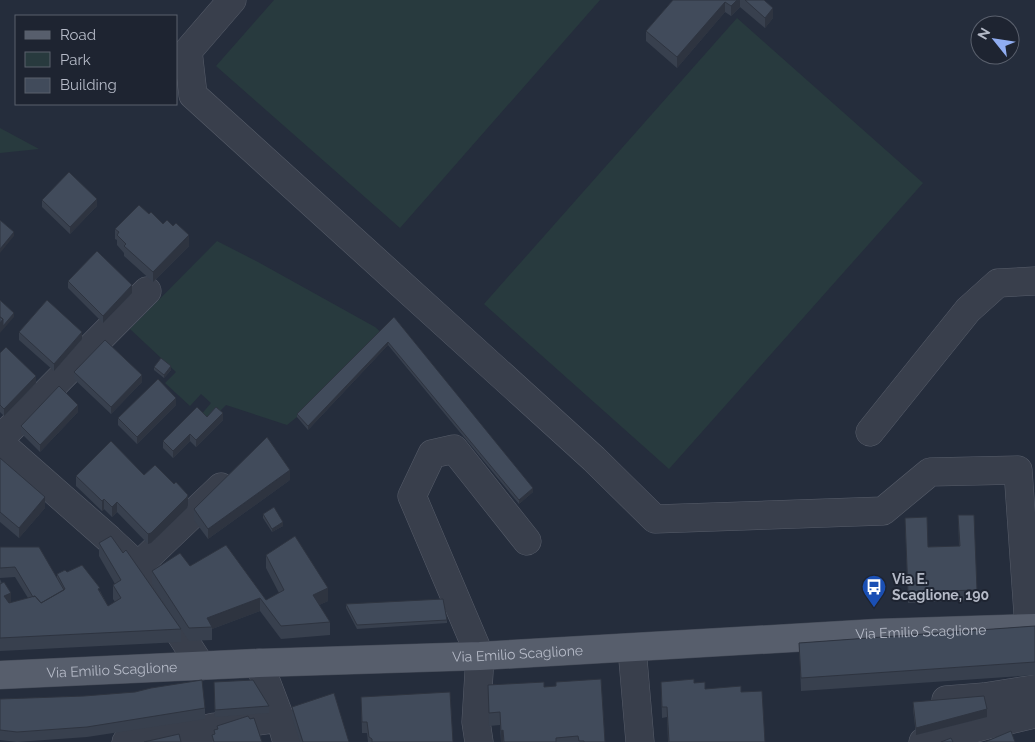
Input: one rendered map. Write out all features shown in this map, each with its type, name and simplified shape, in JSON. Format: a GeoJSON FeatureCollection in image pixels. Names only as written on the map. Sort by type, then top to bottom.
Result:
{"type":"FeatureCollection","features":[{"type":"Feature","properties":{"kind":"main road","name":"Via Emilio Scaglione"},"geometry":{"type":"LineString","coordinates":[[0,675],[259,663],[480,656],[877,633],[1032,628]]}},
{"type":"Feature","properties":{"kind":"street"},"geometry":{"type":"LineString","coordinates":[[232,0],[188,50],[192,95],[594,459],[654,519],[882,511],[930,472],[1018,470],[1032,628]]}},
{"type":"Feature","properties":{"kind":"street"},"geometry":{"type":"LineString","coordinates":[[870,432],[968,310],[998,283],[1035,281]]}},
{"type":"Feature","properties":{"kind":"street"},"geometry":{"type":"LineString","coordinates":[[0,439],[147,291]]}},
{"type":"Feature","properties":{"kind":"street"},"geometry":{"type":"LineString","coordinates":[[0,443],[138,566],[201,666]]}},
{"type":"Feature","properties":{"kind":"street"},"geometry":{"type":"LineString","coordinates":[[479,742],[476,722],[480,656],[412,496],[432,454],[454,449],[526,541]]}},
{"type":"Feature","properties":{"kind":"street"},"geometry":{"type":"LineString","coordinates":[[138,566],[239,471]]}},
{"type":"Feature","properties":{"kind":"street"},"geometry":{"type":"LineString","coordinates":[[632,648],[640,742]]}},
{"type":"Feature","properties":{"kind":"street"},"geometry":{"type":"LineString","coordinates":[[126,742],[164,738],[215,727],[284,730],[259,663]]}},
{"type":"Feature","properties":{"kind":"street"},"geometry":{"type":"LineString","coordinates":[[930,701],[984,697],[1035,689]]}},
{"type":"Feature","properties":{"kind":"street"},"geometry":{"type":"LineString","coordinates":[[923,742],[1035,714]]}},
{"type":"Feature","properties":{"kind":"green space"},"geometry":{"type":"Polygon","coordinates":[[[274,0],[600,0],[400,228],[216,66],[274,0]]]}},
{"type":"Feature","properties":{"kind":"green space"},"geometry":{"type":"Polygon","coordinates":[[[737,18],[923,183],[669,469],[484,304],[737,18]]]}},
{"type":"Feature","properties":{"kind":"green space"},"geometry":{"type":"Polygon","coordinates":[[[0,128],[39,149],[0,153],[0,128]]]}},
{"type":"Feature","properties":{"kind":"green space"},"geometry":{"type":"Polygon","coordinates":[[[217,241],[375,327],[382,333],[287,425],[226,405],[207,424],[200,416],[211,403],[201,394],[190,406],[165,383],[176,372],[130,329],[217,241]]]}},
{"type":"Feature","properties":{"kind":"building"},"geometry":{"type":"Polygon","coordinates":[[[673,0],[737,0],[731,6],[725,2],[677,57],[646,31],[673,0]]]}},
{"type":"Feature","properties":{"kind":"building"},"geometry":{"type":"Polygon","coordinates":[[[745,0],[764,0],[773,8],[765,18],[745,0]]]}},
{"type":"Feature","properties":{"kind":"building"},"geometry":{"type":"Polygon","coordinates":[[[69,172],[97,199],[70,227],[42,200],[69,172]]]}},
{"type":"Feature","properties":{"kind":"building"},"geometry":{"type":"Polygon","coordinates":[[[139,205],[149,214],[151,212],[163,224],[167,220],[173,226],[176,223],[189,235],[153,272],[124,246],[126,244],[117,235],[119,232],[115,229],[139,205]]]}},
{"type":"Feature","properties":{"kind":"building"},"geometry":{"type":"Polygon","coordinates":[[[0,220],[14,232],[0,249],[0,220]]]}},
{"type":"Feature","properties":{"kind":"building"},"geometry":{"type":"Polygon","coordinates":[[[97,251],[132,285],[103,316],[68,281],[97,251]]]}},
{"type":"Feature","properties":{"kind":"building"},"geometry":{"type":"Polygon","coordinates":[[[0,300],[14,313],[3,326],[3,319],[0,317],[0,300]]]}},
{"type":"Feature","properties":{"kind":"building"},"geometry":{"type":"Polygon","coordinates":[[[47,300],[82,332],[54,364],[19,332],[47,300]]]}},
{"type":"Feature","properties":{"kind":"building"},"geometry":{"type":"Polygon","coordinates":[[[394,317],[533,488],[519,500],[388,342],[308,426],[297,414],[394,317]]]}},
{"type":"Feature","properties":{"kind":"building"},"geometry":{"type":"Polygon","coordinates":[[[105,340],[142,375],[111,407],[74,372],[105,340]]]}},
{"type":"Feature","properties":{"kind":"building"},"geometry":{"type":"Polygon","coordinates":[[[6,347],[36,376],[4,409],[0,405],[0,353],[6,347]]]}},
{"type":"Feature","properties":{"kind":"building"},"geometry":{"type":"Polygon","coordinates":[[[161,358],[171,366],[164,375],[154,367],[161,358]]]}},
{"type":"Feature","properties":{"kind":"building"},"geometry":{"type":"Polygon","coordinates":[[[158,379],[176,398],[137,437],[118,418],[158,379]]]}},
{"type":"Feature","properties":{"kind":"building"},"geometry":{"type":"Polygon","coordinates":[[[59,386],[78,405],[40,445],[21,426],[59,386]]]}},
{"type":"Feature","properties":{"kind":"building"},"geometry":{"type":"Polygon","coordinates":[[[197,407],[207,417],[216,407],[223,413],[196,440],[190,434],[173,451],[163,441],[197,407]]]}},
{"type":"Feature","properties":{"kind":"building"},"geometry":{"type":"Polygon","coordinates":[[[267,437],[290,470],[208,529],[194,509],[267,437]]]}},
{"type":"Feature","properties":{"kind":"building"},"geometry":{"type":"Polygon","coordinates":[[[111,441],[144,475],[155,465],[174,484],[176,482],[188,495],[151,533],[148,534],[117,502],[112,507],[104,499],[102,501],[76,476],[111,441]]]}},
{"type":"Feature","properties":{"kind":"building"},"geometry":{"type":"Polygon","coordinates":[[[0,458],[45,497],[19,528],[0,512],[0,458]]]}},
{"type":"Feature","properties":{"kind":"building"},"geometry":{"type":"Polygon","coordinates":[[[274,507],[283,522],[272,529],[263,514],[274,507]]]}},
{"type":"Feature","properties":{"kind":"building"},"geometry":{"type":"Polygon","coordinates":[[[958,515],[974,515],[977,590],[908,592],[905,518],[927,517],[928,547],[960,546],[958,515]]]}},
{"type":"Feature","properties":{"kind":"building"},"geometry":{"type":"Polygon","coordinates":[[[111,536],[123,553],[126,550],[181,629],[0,638],[0,584],[4,582],[11,593],[4,596],[9,603],[35,596],[41,603],[65,589],[57,574],[65,570],[67,572],[82,565],[100,588],[98,589],[108,606],[121,598],[113,585],[121,580],[99,543],[111,536]]]}},
{"type":"Feature","properties":{"kind":"building"},"geometry":{"type":"Polygon","coordinates":[[[295,536],[328,588],[313,595],[330,622],[281,626],[260,598],[207,618],[212,627],[189,628],[152,571],[180,553],[190,566],[226,545],[266,600],[284,590],[266,555],[295,536]]]}},
{"type":"Feature","properties":{"kind":"building"},"geometry":{"type":"Polygon","coordinates":[[[0,547],[39,547],[64,590],[41,603],[35,596],[33,597],[15,567],[0,568],[0,547]]]}},
{"type":"Feature","properties":{"kind":"building"},"geometry":{"type":"Polygon","coordinates":[[[443,599],[447,620],[357,625],[346,604],[443,599]]]}},
{"type":"Feature","properties":{"kind":"building"},"geometry":{"type":"Polygon","coordinates":[[[1035,626],[1035,662],[801,678],[799,643],[1035,626]]]}},
{"type":"Feature","properties":{"kind":"building"},"geometry":{"type":"Polygon","coordinates":[[[601,679],[605,742],[579,741],[578,736],[556,738],[556,742],[504,742],[503,730],[501,731],[500,712],[489,713],[488,685],[544,682],[544,687],[556,686],[556,682],[601,679]]]}},
{"type":"Feature","properties":{"kind":"building"},"geometry":{"type":"Polygon","coordinates":[[[694,679],[694,683],[705,682],[705,689],[741,686],[741,692],[762,691],[765,742],[669,742],[667,707],[662,707],[661,682],[694,679]]]}},
{"type":"Feature","properties":{"kind":"building"},"geometry":{"type":"Polygon","coordinates":[[[202,680],[205,708],[87,727],[17,732],[0,730],[0,699],[135,692],[202,680]]]}},
{"type":"Feature","properties":{"kind":"building"},"geometry":{"type":"Polygon","coordinates":[[[253,680],[269,706],[215,710],[214,682],[253,680]]]}},
{"type":"Feature","properties":{"kind":"building"},"geometry":{"type":"Polygon","coordinates":[[[450,692],[453,742],[372,742],[372,739],[369,737],[367,722],[362,722],[361,697],[450,692]]]}},
{"type":"Feature","properties":{"kind":"building"},"geometry":{"type":"Polygon","coordinates":[[[334,693],[349,742],[303,742],[292,707],[334,693]]]}},
{"type":"Feature","properties":{"kind":"building"},"geometry":{"type":"Polygon","coordinates":[[[984,696],[987,709],[916,728],[913,702],[984,696]]]}},
{"type":"Feature","properties":{"kind":"building"},"geometry":{"type":"Polygon","coordinates":[[[248,716],[250,719],[254,718],[262,742],[214,742],[212,735],[215,734],[214,730],[218,729],[217,726],[248,716]]]}},
{"type":"Feature","properties":{"kind":"building"},"geometry":{"type":"Polygon","coordinates":[[[1011,731],[1015,742],[985,742],[1011,731]]]}},
{"type":"Feature","properties":{"kind":"building"},"geometry":{"type":"Polygon","coordinates":[[[179,734],[181,742],[144,742],[179,734]]]}},
{"type":"Feature","properties":{"kind":"building"},"geometry":{"type":"Polygon","coordinates":[[[951,738],[953,742],[941,742],[951,738]]]}},
{"type":"Feature","properties":{"kind":"place","name":"Via E. Scaglione, 190"},"geometry":{"type":"Point","coordinates":[874,608]}}]}
